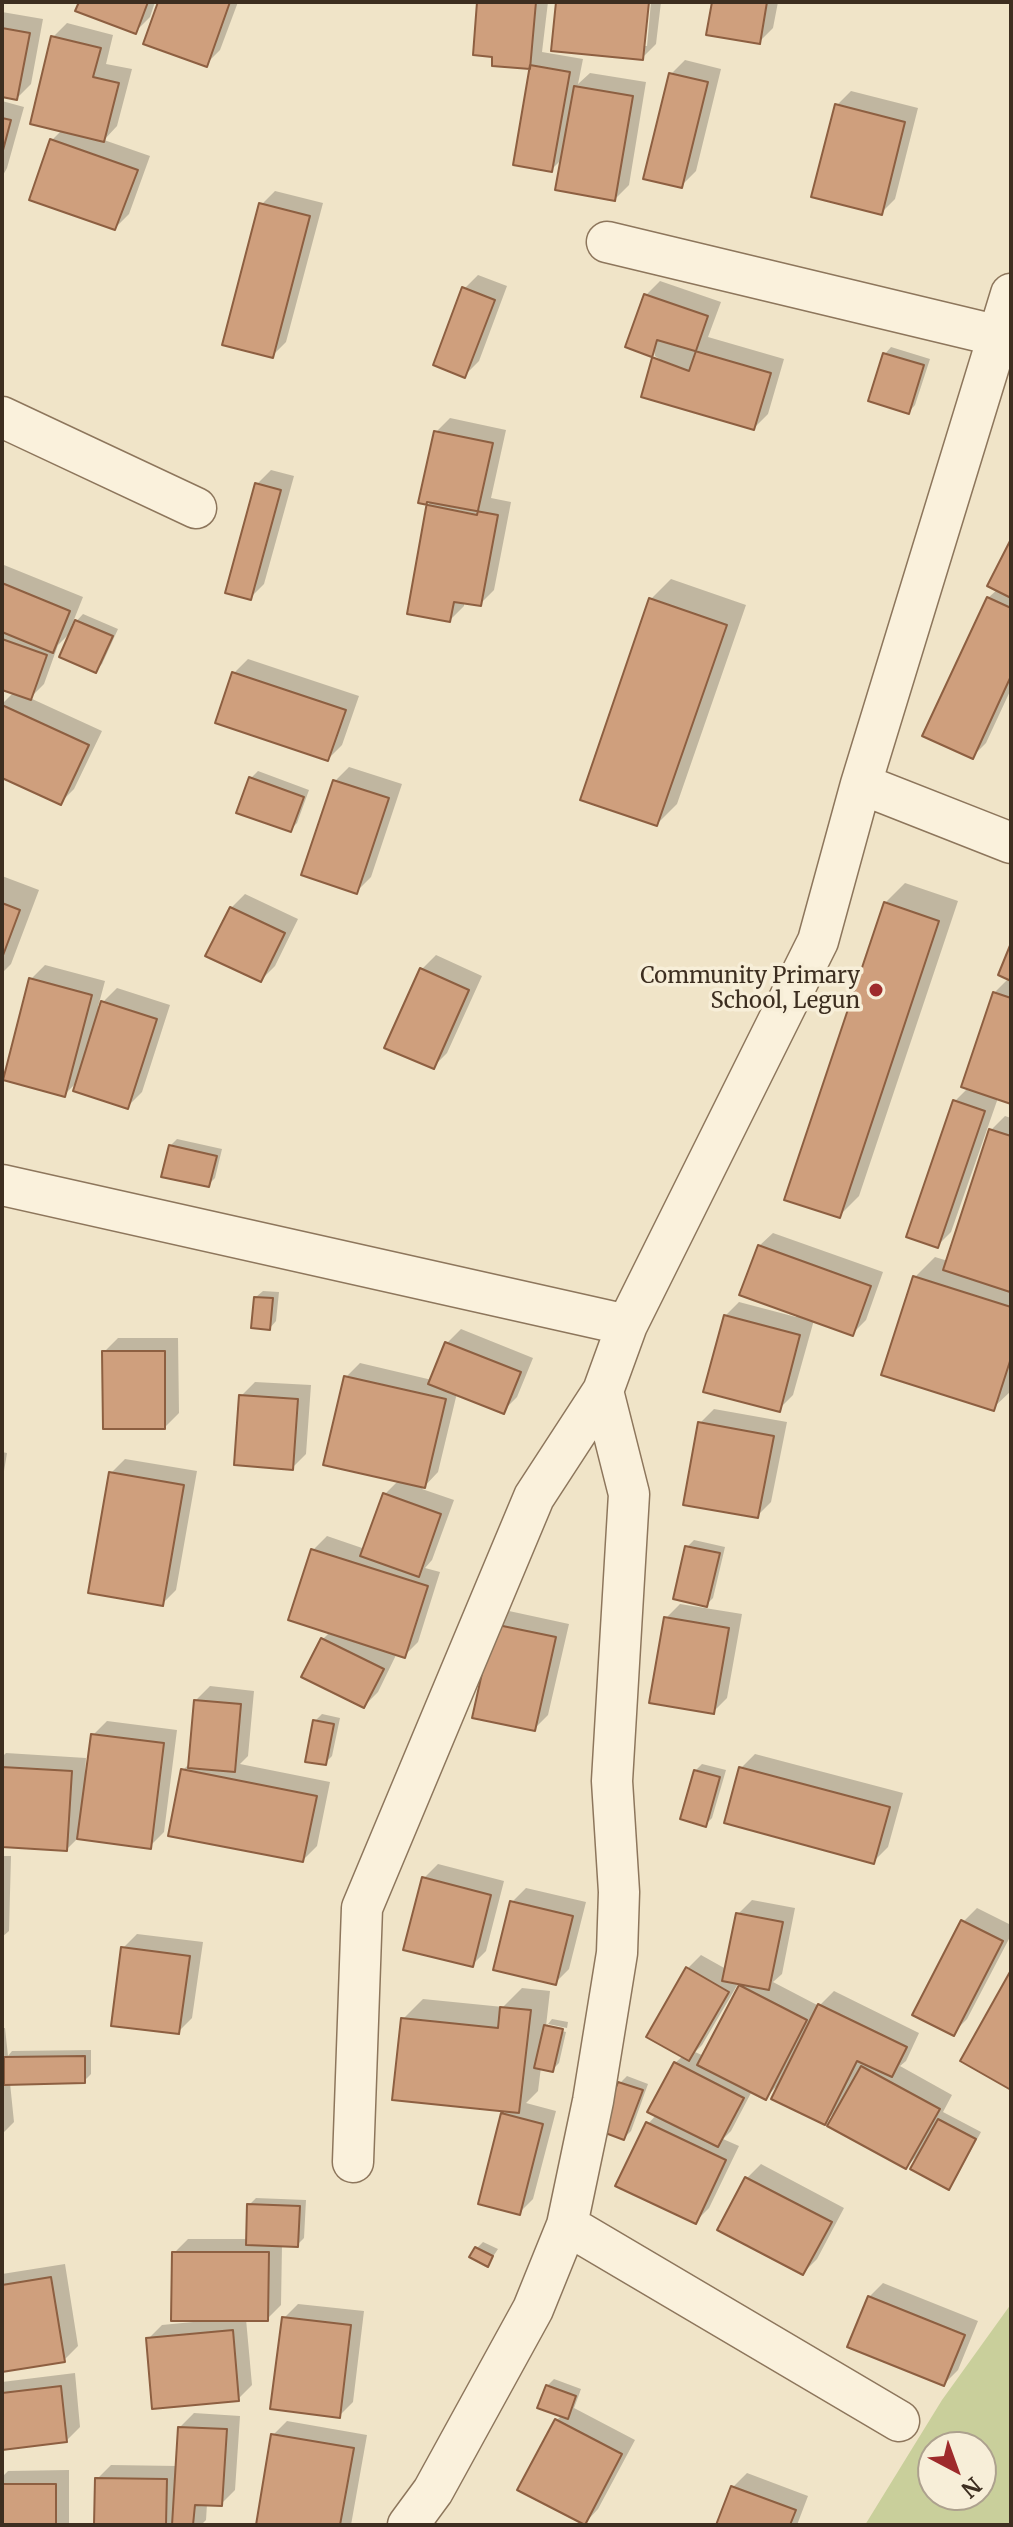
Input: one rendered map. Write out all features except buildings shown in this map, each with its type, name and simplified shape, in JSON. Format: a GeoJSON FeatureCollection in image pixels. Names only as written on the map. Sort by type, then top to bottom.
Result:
{"type":"FeatureCollection","features":[{"type":"Feature","properties":{"kind":"street"},"geometry":{"type":"LineString","coordinates":[[607,242],[999,336]]}},
{"type":"Feature","properties":{"kind":"street"},"geometry":{"type":"LineString","coordinates":[[353,2162],[362,1908],[534,1497],[603,1391],[627,1325],[818,941],[861,784],[1011,294]]}},
{"type":"Feature","properties":{"kind":"street"},"geometry":{"type":"LineString","coordinates":[[4,423],[196,508]]}},
{"type":"Feature","properties":{"kind":"street"},"geometry":{"type":"LineString","coordinates":[[861,784],[1011,843]]}},
{"type":"Feature","properties":{"kind":"street"},"geometry":{"type":"LineString","coordinates":[[2,1185],[627,1325]]}},
{"type":"Feature","properties":{"kind":"street"},"geometry":{"type":"LineString","coordinates":[[408,2525],[433,2491],[533,2309],[567,2225],[593,2101],[617,1953],[619,1892],[612,1781],[629,1494],[603,1391]]}},
{"type":"Feature","properties":{"kind":"street"},"geometry":{"type":"LineString","coordinates":[[567,2225],[899,2421]]}},
{"type":"Feature","properties":{"kind":"green space"},"geometry":{"type":"Polygon","coordinates":[[[1011,2304],[1011,2525],[865,2525],[917,2441],[917,2511],[997,2511],[997,2431],[923,2431],[1011,2304]]]}},
{"type":"Feature","properties":{"kind":"place","name":"Community Primary School, Legun"},"geometry":{"type":"Point","coordinates":[876,990]}}]}
